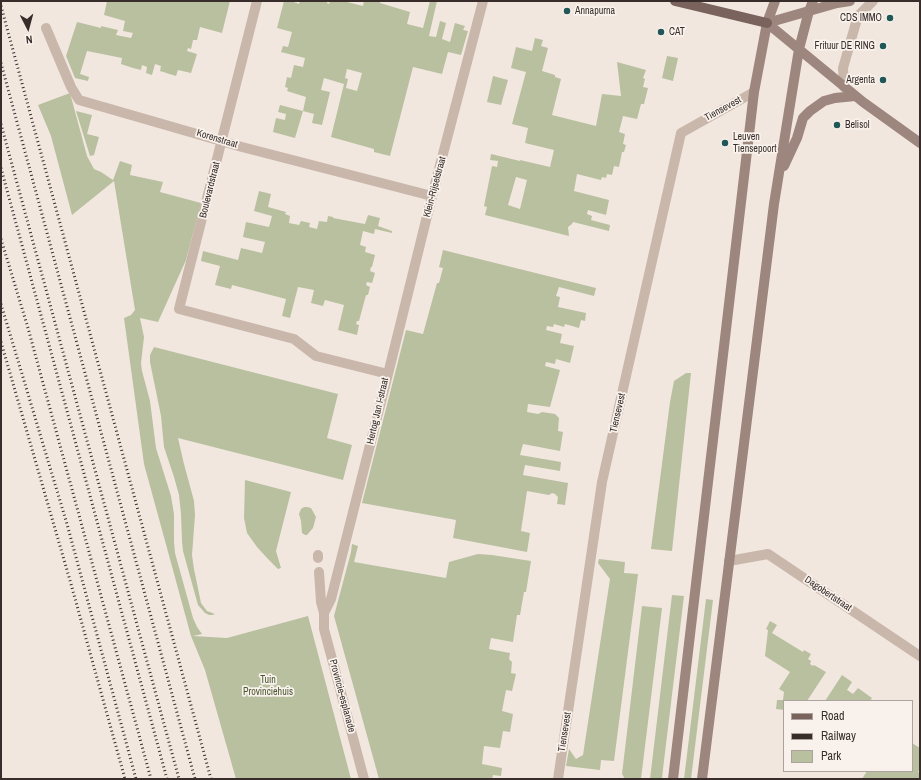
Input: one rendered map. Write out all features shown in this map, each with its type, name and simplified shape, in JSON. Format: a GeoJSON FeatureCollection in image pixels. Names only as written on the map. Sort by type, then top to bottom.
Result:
{"type":"FeatureCollection","features":[{"type":"Feature","properties":{"kind":"main road"},"geometry":{"type":"LineString","coordinates":[[675,1],[767,23],[855,96],[920,143]]}},
{"type":"Feature","properties":{"kind":"main road","name":"Tiensevest"},"geometry":{"type":"LineString","coordinates":[[673,779],[754,92],[767,23],[775,1]]}},
{"type":"Feature","properties":{"kind":"main road"},"geometry":{"type":"LineString","coordinates":[[702,779],[778,178],[799,49],[813,1]]}},
{"type":"Feature","properties":{"kind":"main road"},"geometry":{"type":"LineString","coordinates":[[767,23],[836,3],[850,1]]}},
{"type":"Feature","properties":{"kind":"main road"},"geometry":{"type":"LineString","coordinates":[[778,178],[797,138],[803,118],[824,101],[835,98],[855,96]]}},
{"type":"Feature","properties":{"kind":"street","name":"Boulevardstraat"},"geometry":{"type":"LineString","coordinates":[[179,309],[223,141],[257,1]]}},
{"type":"Feature","properties":{"kind":"street","name":"Klein-Rijselstraat"},"geometry":{"type":"LineString","coordinates":[[388,374],[432,196],[483,1]]}},
{"type":"Feature","properties":{"kind":"street"},"geometry":{"type":"LineString","coordinates":[[844,87],[843,68],[858,16],[873,1]]}},
{"type":"Feature","properties":{"kind":"street","name":"Korenstraat"},"geometry":{"type":"LineString","coordinates":[[46,28],[71,87],[79,100],[223,141],[432,196]]}},
{"type":"Feature","properties":{"kind":"street","name":"Tiensevest"},"geometry":{"type":"LineString","coordinates":[[558,779],[602,482],[681,133],[754,92]]}},
{"type":"Feature","properties":{"kind":"street","name":"Hertog Jan I-straat"},"geometry":{"type":"LineString","coordinates":[[179,309],[294,339],[316,356],[388,374],[331,599],[324,613]]}},
{"type":"Feature","properties":{"kind":"street","name":"Dagobertstraat"},"geometry":{"type":"LineString","coordinates":[[729,560],[768,554],[920,656]]}},
{"type":"Feature","properties":{"kind":"street","name":"Provincie-esplanade"},"geometry":{"type":"LineString","coordinates":[[319,572],[321,602],[324,613],[324,629],[364,779]]}},
{"type":"Feature","properties":{"kind":"green space"},"geometry":{"type":"Polygon","coordinates":[[[107,1],[230,1],[222,33],[200,27],[197,40],[193,40],[191,49],[188,48],[187,51],[197,54],[191,73],[178,70],[176,76],[160,71],[161,66],[155,64],[152,75],[146,73],[147,67],[142,65],[141,70],[133,68],[121,64],[122,58],[87,51],[80,74],[89,77],[88,81],[75,78],[66,56],[77,22],[101,28],[101,26],[118,30],[116,35],[131,38],[133,33],[123,31],[125,21],[104,15],[107,1]]]}},
{"type":"Feature","properties":{"kind":"green space"},"geometry":{"type":"Polygon","coordinates":[[[284,1],[291,1],[299,4],[300,1],[327,1],[329,4],[330,1],[347,1],[363,6],[364,1],[380,1],[380,3],[410,12],[407,24],[423,28],[430,1],[437,1],[429,36],[436,37],[440,21],[446,23],[442,39],[450,42],[455,23],[465,26],[463,30],[468,31],[461,55],[448,52],[442,74],[413,67],[390,156],[374,152],[374,149],[331,137],[344,84],[324,78],[321,90],[330,92],[322,125],[312,123],[314,114],[303,111],[306,97],[287,91],[288,88],[285,87],[287,77],[291,78],[294,65],[303,67],[305,58],[281,52],[283,46],[288,47],[292,32],[277,28],[284,1]],[[347,69],[345,78],[348,79],[346,88],[357,91],[362,73],[347,69]]]}},
{"type":"Feature","properties":{"kind":"green space"},"geometry":{"type":"Polygon","coordinates":[[[535,38],[543,40],[541,46],[548,48],[542,71],[555,75],[555,77],[561,79],[552,115],[596,126],[602,94],[621,96],[617,62],[646,70],[643,78],[645,79],[643,87],[648,88],[644,104],[641,104],[637,119],[623,116],[619,132],[625,134],[623,144],[626,145],[624,152],[622,152],[619,167],[614,166],[612,175],[607,174],[606,178],[602,177],[601,180],[577,174],[574,191],[609,200],[606,215],[588,210],[587,214],[592,216],[591,220],[610,225],[609,231],[573,222],[568,227],[569,236],[485,215],[487,207],[484,206],[492,166],[497,167],[498,161],[490,160],[491,154],[550,167],[554,150],[525,143],[528,128],[512,124],[526,72],[511,68],[516,47],[532,51],[535,38]],[[516,177],[508,205],[520,209],[527,180],[516,177]]]}},
{"type":"Feature","properties":{"kind":"green space"},"geometry":{"type":"Polygon","coordinates":[[[667,56],[678,58],[673,81],[662,78],[667,56]]]}},
{"type":"Feature","properties":{"kind":"green space"},"geometry":{"type":"Polygon","coordinates":[[[493,76],[508,80],[501,105],[487,102],[493,76]]]}},
{"type":"Feature","properties":{"kind":"green space","name":"Tuin Provinciehuis"},"geometry":{"type":"Polygon","coordinates":[[[70,93],[87,156],[94,169],[113,180],[120,161],[132,165],[130,175],[163,182],[160,192],[201,203],[186,260],[158,322],[140,318],[144,337],[141,363],[142,371],[150,401],[156,448],[171,496],[174,514],[175,553],[193,618],[202,634],[193,636],[227,638],[308,616],[351,779],[236,779],[205,670],[191,636],[144,464],[124,318],[131,315],[135,310],[114,181],[72,215],[51,136],[38,105],[70,93]]]}},
{"type":"Feature","properties":{"kind":"green space"},"geometry":{"type":"Polygon","coordinates":[[[280,105],[303,111],[295,138],[273,132],[276,118],[285,120],[286,114],[278,112],[280,105]]]}},
{"type":"Feature","properties":{"kind":"green space"},"geometry":{"type":"Polygon","coordinates":[[[76,111],[92,115],[87,134],[99,137],[94,155],[90,156],[76,111]]]}},
{"type":"Feature","properties":{"kind":"green space"},"geometry":{"type":"Polygon","coordinates":[[[259,191],[271,194],[268,207],[286,212],[285,214],[290,216],[289,223],[299,225],[301,221],[310,223],[309,227],[317,229],[319,221],[327,222],[328,216],[365,224],[368,215],[380,218],[378,226],[392,231],[392,233],[375,229],[374,234],[363,231],[360,245],[366,247],[365,252],[375,255],[370,271],[375,273],[372,283],[367,282],[366,285],[370,287],[368,295],[366,295],[359,321],[357,321],[356,324],[359,325],[357,335],[338,330],[344,305],[325,300],[323,306],[311,303],[314,290],[298,287],[290,318],[282,316],[286,299],[232,285],[231,289],[215,285],[220,266],[201,261],[203,251],[238,260],[241,248],[262,253],[265,242],[243,237],[246,222],[269,227],[272,216],[254,211],[259,191]]]}},
{"type":"Feature","properties":{"kind":"green space"},"geometry":{"type":"Polygon","coordinates":[[[443,250],[596,288],[594,296],[559,287],[556,296],[560,297],[558,307],[586,313],[585,321],[581,320],[579,328],[565,324],[564,327],[554,324],[553,327],[547,326],[546,330],[562,334],[560,343],[574,346],[570,363],[556,359],[555,364],[546,362],[545,366],[560,370],[550,407],[528,404],[527,412],[538,414],[542,412],[555,414],[559,418],[558,431],[563,432],[560,451],[523,444],[520,455],[561,462],[560,471],[525,465],[523,475],[568,483],[565,505],[557,504],[558,497],[555,494],[552,493],[549,495],[527,491],[521,531],[530,533],[527,552],[453,538],[456,520],[362,503],[406,330],[423,334],[437,283],[439,283],[443,268],[439,267],[443,250]]]}},
{"type":"Feature","properties":{"kind":"green space"},"geometry":{"type":"Polygon","coordinates":[[[154,347],[338,394],[327,438],[352,445],[343,480],[178,438],[194,501],[195,515],[192,555],[194,569],[201,603],[207,611],[215,614],[212,615],[205,613],[198,605],[183,551],[179,495],[164,447],[161,416],[150,362],[150,355],[154,347]]]}},
{"type":"Feature","properties":{"kind":"green space"},"geometry":{"type":"Polygon","coordinates":[[[686,373],[691,373],[672,551],[651,549],[674,381],[686,373]]]}},
{"type":"Feature","properties":{"kind":"green space"},"geometry":{"type":"Polygon","coordinates":[[[245,480],[291,492],[276,551],[281,568],[278,569],[268,559],[247,533],[244,518],[245,480]]]}},
{"type":"Feature","properties":{"kind":"green space"},"geometry":{"type":"Polygon","coordinates":[[[304,507],[311,508],[316,517],[313,528],[307,535],[302,533],[299,514],[301,509],[304,507]]]}},
{"type":"Feature","properties":{"kind":"green space"},"geometry":{"type":"Polygon","coordinates":[[[352,544],[358,546],[354,562],[446,578],[449,562],[478,554],[531,561],[526,592],[524,592],[520,615],[517,615],[513,642],[491,638],[489,649],[510,653],[509,659],[512,662],[511,673],[516,674],[512,691],[506,690],[502,711],[513,714],[510,732],[503,731],[500,748],[484,746],[482,764],[502,768],[501,776],[493,775],[492,779],[379,779],[334,616],[352,544]]]}},
{"type":"Feature","properties":{"kind":"green space"},"geometry":{"type":"Polygon","coordinates":[[[599,559],[625,562],[624,573],[638,574],[614,761],[601,760],[600,770],[566,766],[569,749],[576,759],[583,755],[610,579],[598,563],[599,559]]]}},
{"type":"Feature","properties":{"kind":"green space"},"geometry":{"type":"Polygon","coordinates":[[[672,595],[684,596],[662,779],[650,779],[672,595]]]}},
{"type":"Feature","properties":{"kind":"green space"},"geometry":{"type":"Polygon","coordinates":[[[706,599],[713,600],[691,779],[684,779],[706,599]]]}},
{"type":"Feature","properties":{"kind":"green space"},"geometry":{"type":"Polygon","coordinates":[[[642,606],[662,608],[641,779],[625,779],[622,774],[642,606]]]}},
{"type":"Feature","properties":{"kind":"green space"},"geometry":{"type":"Polygon","coordinates":[[[770,621],[777,625],[772,633],[803,652],[804,650],[811,654],[808,659],[811,661],[810,664],[826,672],[808,700],[783,700],[784,692],[779,689],[790,672],[765,656],[768,630],[766,629],[770,621]]]}},
{"type":"Feature","properties":{"kind":"green space"},"geometry":{"type":"Polygon","coordinates":[[[842,675],[852,682],[847,690],[853,694],[858,688],[872,698],[871,700],[826,700],[842,675]]]}},
{"type":"Feature","properties":{"kind":"green space"},"geometry":{"type":"Polygon","coordinates":[[[777,700],[783,700],[783,710],[776,709],[777,700]]]}},
{"type":"Feature","properties":{"kind":"green space"},"geometry":{"type":"Polygon","coordinates":[[[913,744],[920,748],[920,768],[918,772],[920,773],[920,779],[862,779],[866,772],[913,772],[913,744]]]}},
{"type":"Feature","properties":{"kind":"railway"},"geometry":{"type":"LineString","coordinates":[[1,6],[211,779]]}},
{"type":"Feature","properties":{"kind":"railway"},"geometry":{"type":"LineString","coordinates":[[1,63],[195,779]]}},
{"type":"Feature","properties":{"kind":"railway"},"geometry":{"type":"LineString","coordinates":[[1,124],[179,779]]}},
{"type":"Feature","properties":{"kind":"railway"},"geometry":{"type":"LineString","coordinates":[[1,168],[167,779]]}},
{"type":"Feature","properties":{"kind":"railway"},"geometry":{"type":"LineString","coordinates":[[1,239],[28,328],[151,779]]}},
{"type":"Feature","properties":{"kind":"railway"},"geometry":{"type":"LineString","coordinates":[[1,304],[67,524],[136,779]]}},
{"type":"Feature","properties":{"kind":"railway"},"geometry":{"type":"LineString","coordinates":[[1,342],[71,584],[125,779]]}},
{"type":"Feature","properties":{"kind":"place","name":"Annapurna"},"geometry":{"type":"Point","coordinates":[567,11]}},
{"type":"Feature","properties":{"kind":"place","name":"CDS IMMO"},"geometry":{"type":"Point","coordinates":[890,18]}},
{"type":"Feature","properties":{"kind":"place","name":"CAT"},"geometry":{"type":"Point","coordinates":[661,32]}},
{"type":"Feature","properties":{"kind":"place","name":"Frituur DE RING"},"geometry":{"type":"Point","coordinates":[883,46]}},
{"type":"Feature","properties":{"kind":"place","name":"Argenta"},"geometry":{"type":"Point","coordinates":[883,80]}},
{"type":"Feature","properties":{"kind":"place","name":"Belisol"},"geometry":{"type":"Point","coordinates":[837,125]}},
{"type":"Feature","properties":{"kind":"place","name":"Leuven Tiensepoort"},"geometry":{"type":"Point","coordinates":[725,143]}}]}
